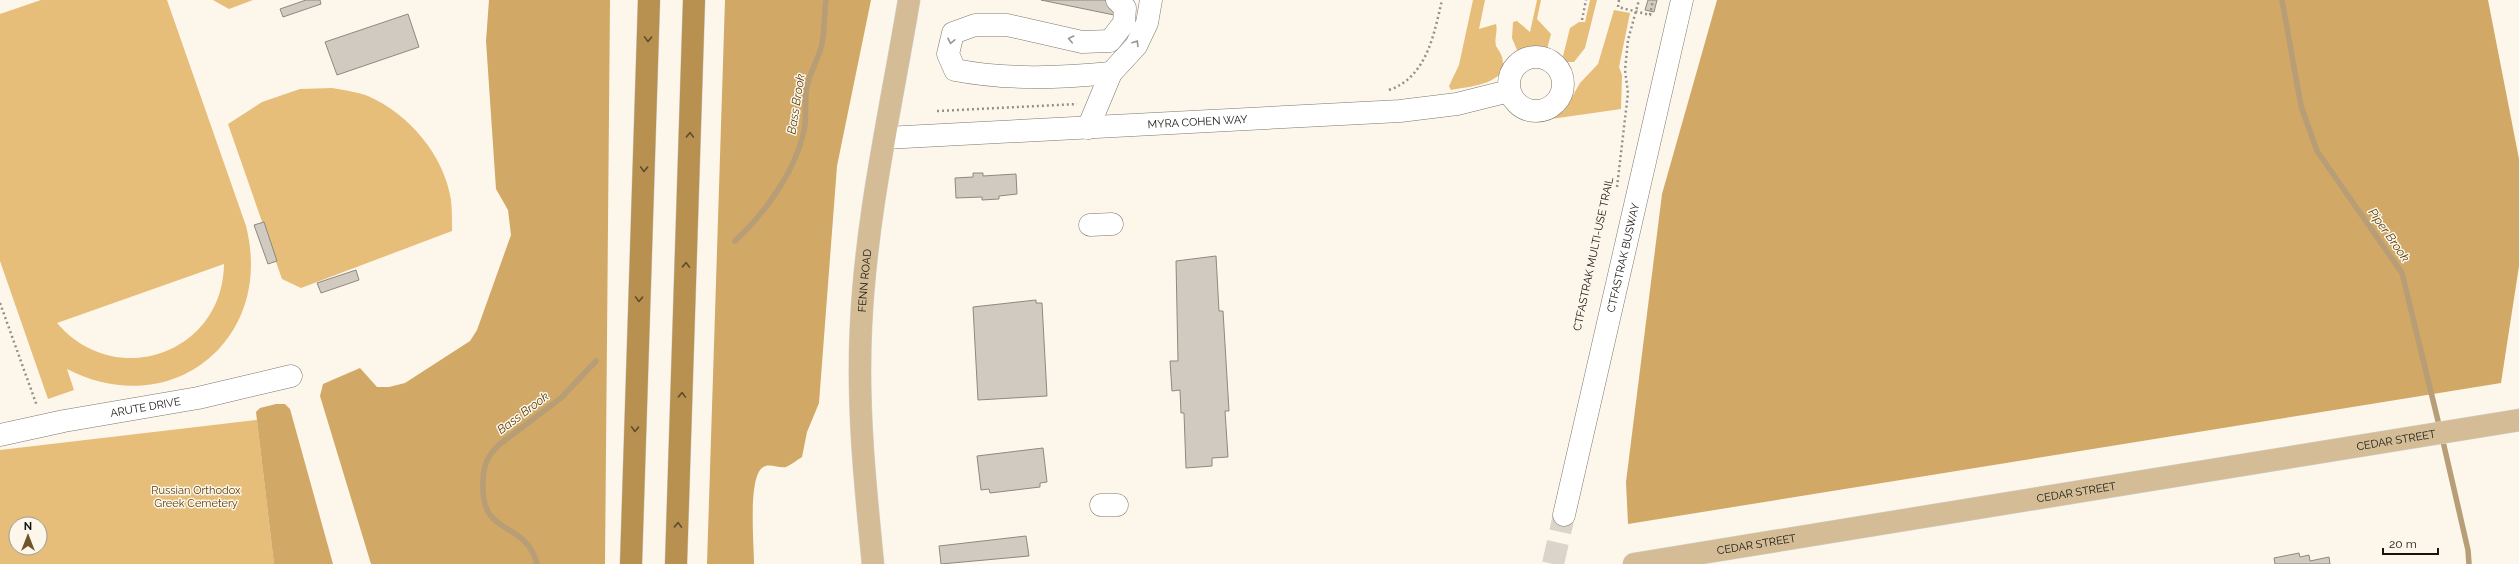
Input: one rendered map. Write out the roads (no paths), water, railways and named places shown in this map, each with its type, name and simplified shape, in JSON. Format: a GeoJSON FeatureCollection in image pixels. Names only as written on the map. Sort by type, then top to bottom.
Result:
{"type":"FeatureCollection","features":[{"type":"Feature","properties":{"kind":"highway"},"geometry":{"type":"LineString","coordinates":[[631,564],[649,0]]}},
{"type":"Feature","properties":{"kind":"highway"},"geometry":{"type":"LineString","coordinates":[[676,564],[694,0]]}},
{"type":"Feature","properties":{"kind":"main road","name":"FENN ROAD"},"geometry":{"type":"LineString","coordinates":[[873,564],[862,452],[860,360],[862,308],[871,223],[909,0]]}},
{"type":"Feature","properties":{"kind":"main road","name":"CEDAR STREET"},"geometry":{"type":"LineString","coordinates":[[1634,564],[2519,420]]}},
{"type":"Feature","properties":{"kind":"street"},"geometry":{"type":"LineString","coordinates":[[1111,73],[1026,78],[976,74],[955,70],[948,54],[953,33],[975,25],[1007,25],[1082,42],[1110,41],[1124,23],[1125,8],[1117,0]]}},
{"type":"Feature","properties":{"kind":"street"},"geometry":{"type":"LineString","coordinates":[[1088,128],[1111,73],[1136,46],[1147,23],[1151,0]]}},
{"type":"Feature","properties":{"kind":"street","name":"CTFASTRAK BUSWAY"},"geometry":{"type":"LineString","coordinates":[[1564,515],[1682,0]]}},
{"type":"Feature","properties":{"kind":"street","name":"MYRA COHEN WAY"},"geometry":{"type":"LineString","coordinates":[[885,138],[1400,111],[1457,104],[1509,91]]}},
{"type":"Feature","properties":{"kind":"street"},"geometry":{"type":"LineString","coordinates":[[1090,225],[1112,224]]}},
{"type":"Feature","properties":{"kind":"street","name":"ARUTE DRIVE"},"geometry":{"type":"LineString","coordinates":[[0,435],[44,425],[198,398],[291,376]]}},
{"type":"Feature","properties":{"kind":"waterway","name":"Bass Brook"},"geometry":{"type":"LineString","coordinates":[[735,241],[768,205],[794,162],[804,131],[807,86],[822,42],[826,0]]}},
{"type":"Feature","properties":{"kind":"waterway","name":"Piper Brook"},"geometry":{"type":"LineString","coordinates":[[2282,0],[2301,106],[2317,151],[2402,273],[2440,429]]}},
{"type":"Feature","properties":{"kind":"waterway","name":"Bass Brook"},"geometry":{"type":"LineString","coordinates":[[537,564],[531,550],[523,540],[496,521],[488,512],[484,500],[483,482],[485,465],[489,456],[500,444],[561,398],[596,361]]}},
{"type":"Feature","properties":{"kind":"waterway","name":"Piper Brook"},"geometry":{"type":"LineString","coordinates":[[2442,437],[2468,550],[2469,564]]}},
{"type":"Feature","properties":{"kind":"tunnel"},"geometry":{"type":"LineString","coordinates":[[1553,564],[1564,515]]}},
{"type":"Feature","properties":{"kind":"park label","name":"Russian Orthodox Greek Cemetery"},"geometry":{"type":"Point","coordinates":[196,496]}}]}
